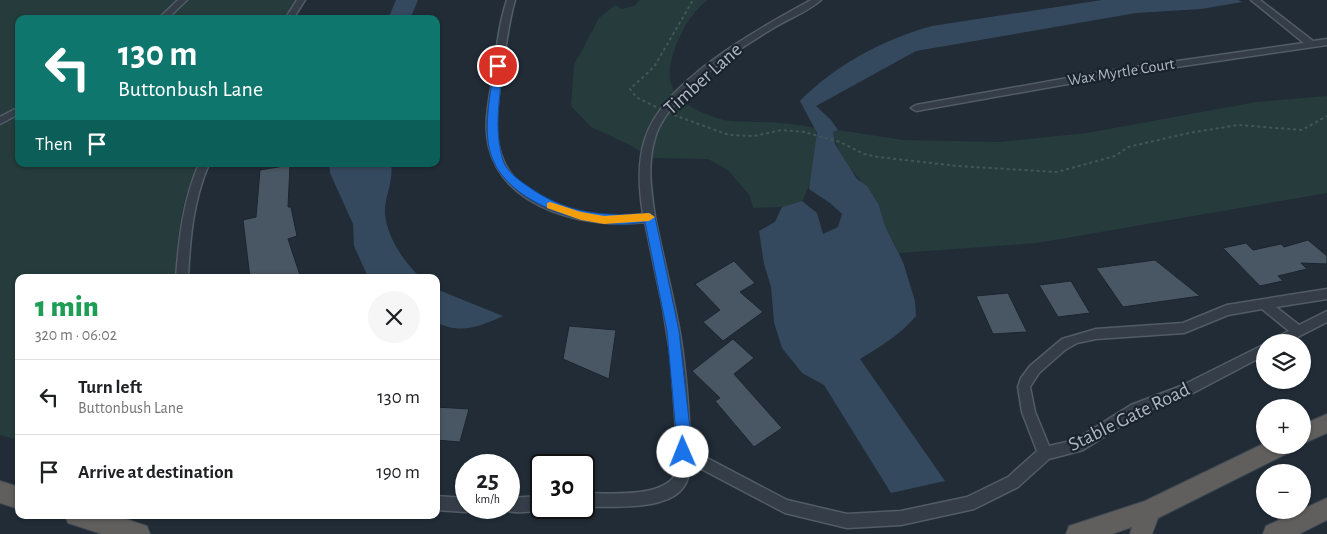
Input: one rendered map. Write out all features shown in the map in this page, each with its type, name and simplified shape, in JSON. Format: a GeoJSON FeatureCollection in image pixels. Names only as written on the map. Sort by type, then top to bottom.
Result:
{"type":"FeatureCollection","features":[{"type":"Feature","properties":{"kind":"highway"},"geometry":{"type":"LineString","coordinates":[[1311,431],[1327,423]]}},
{"type":"Feature","properties":{"kind":"highway"},"geometry":{"type":"LineString","coordinates":[[1078,534],[1150,511],[1265,454]]}},
{"type":"Feature","properties":{"kind":"highway"},"geometry":{"type":"LineString","coordinates":[[0,492],[15,497]]}},
{"type":"Feature","properties":{"kind":"highway"},"geometry":{"type":"LineString","coordinates":[[1274,534],[1327,510]]}},
{"type":"Feature","properties":{"kind":"highway"},"geometry":{"type":"LineString","coordinates":[[1141,534],[1150,511]]}},
{"type":"Feature","properties":{"kind":"highway"},"geometry":{"type":"LineString","coordinates":[[89,519],[139,534]]}},
{"type":"Feature","properties":{"kind":"street"},"geometry":{"type":"LineString","coordinates":[[166,15],[183,0]]}},
{"type":"Feature","properties":{"kind":"street"},"geometry":{"type":"LineString","coordinates":[[292,15],[301,0]]}},
{"type":"Feature","properties":{"kind":"street"},"geometry":{"type":"LineString","coordinates":[[511,0],[504,26],[492,120],[494,147],[501,167],[520,188],[533,197],[559,209],[604,220],[650,217]]}},
{"type":"Feature","properties":{"kind":"street","name":"Timber Lane"},"geometry":{"type":"LineString","coordinates":[[595,499],[660,495],[675,487],[682,479],[683,429],[673,331],[650,217],[646,178],[647,150],[657,123],[694,81],[735,47],[817,0]]}},
{"type":"Feature","properties":{"kind":"street"},"geometry":{"type":"LineString","coordinates":[[1255,0],[1311,44]]}},
{"type":"Feature","properties":{"kind":"street","name":"Wax Myrtle Court"},"geometry":{"type":"LineString","coordinates":[[916,108],[1101,75],[1327,42]]}},
{"type":"Feature","properties":{"kind":"street"},"geometry":{"type":"LineString","coordinates":[[0,121],[15,112]]}},
{"type":"Feature","properties":{"kind":"street"},"geometry":{"type":"LineString","coordinates":[[182,274],[184,234],[193,192],[203,167]]}},
{"type":"Feature","properties":{"kind":"street","name":"Stable Gate Road"},"geometry":{"type":"LineString","coordinates":[[1045,453],[1036,435],[1024,387],[1026,379],[1032,372],[1065,343],[1083,336],[1096,334],[1184,328],[1227,310],[1327,294]]}},
{"type":"Feature","properties":{"kind":"street"},"geometry":{"type":"LineString","coordinates":[[1264,304],[1299,332]]}},
{"type":"Feature","properties":{"kind":"street"},"geometry":{"type":"LineString","coordinates":[[1295,334],[1327,316]]}},
{"type":"Feature","properties":{"kind":"street","name":"Stable Gate Road"},"geometry":{"type":"LineString","coordinates":[[683,452],[785,506],[847,521],[901,518],[969,504],[1012,482],[1045,453],[1078,446],[1136,409],[1186,390],[1256,354]]}},
{"type":"Feature","properties":{"kind":"street"},"geometry":{"type":"LineString","coordinates":[[440,504],[455,505]]}},
{"type":"Feature","properties":{"kind":"path"},"geometry":{"type":"LineString","coordinates":[[693,0],[654,67],[630,89],[636,97],[729,136],[754,136],[782,130],[811,134],[840,142],[864,154],[878,157],[958,166],[1057,172],[1115,156],[1128,147],[1196,131],[1238,125],[1302,130],[1327,116]]}},
{"type":"Feature","properties":{"kind":"green space"},"geometry":{"type":"Polygon","coordinates":[[[0,0],[297,0],[287,15],[15,15],[15,167],[198,167],[184,204],[177,248],[176,274],[15,274],[15,439],[0,435],[0,0]]]}},
{"type":"Feature","properties":{"kind":"green space"},"geometry":{"type":"Polygon","coordinates":[[[640,0],[707,0],[690,19],[677,42],[672,58],[671,83],[681,100],[700,112],[727,121],[792,124],[815,128],[817,135],[816,155],[809,186],[802,201],[782,207],[753,208],[750,196],[728,170],[708,159],[651,158],[632,146],[591,127],[571,106],[574,65],[599,18],[615,5],[622,9],[634,6],[640,0]]]}},
{"type":"Feature","properties":{"kind":"green space"},"geometry":{"type":"Polygon","coordinates":[[[1327,96],[1327,193],[1037,243],[899,253],[885,226],[878,203],[845,160],[833,132],[838,130],[903,140],[999,142],[1087,133],[1256,102],[1327,96]]]}},
{"type":"Feature","properties":{"kind":"water"},"geometry":{"type":"Polygon","coordinates":[[[396,0],[418,0],[412,15],[390,15],[396,0]]]}},
{"type":"Feature","properties":{"kind":"water"},"geometry":{"type":"Polygon","coordinates":[[[1102,0],[1238,0],[1242,2],[1201,9],[1136,13],[916,51],[816,106],[831,120],[838,130],[833,132],[835,144],[857,179],[867,186],[879,205],[885,226],[903,262],[915,301],[916,316],[910,323],[890,340],[860,359],[945,481],[891,493],[824,385],[802,373],[782,348],[774,322],[771,287],[764,264],[759,231],[775,222],[782,207],[802,201],[817,213],[823,234],[838,227],[842,214],[830,203],[809,189],[817,133],[800,101],[844,65],[878,46],[914,31],[932,26],[1102,0]]]}},
{"type":"Feature","properties":{"kind":"water"},"geometry":{"type":"Polygon","coordinates":[[[329,167],[392,167],[385,208],[386,223],[397,248],[417,274],[367,274],[354,246],[353,224],[330,173],[329,167]]]}},
{"type":"Feature","properties":{"kind":"water"},"geometry":{"type":"Polygon","coordinates":[[[440,291],[503,316],[470,328],[445,326],[440,324],[440,291]]]}},
{"type":"Feature","properties":{"kind":"building"},"geometry":{"type":"Polygon","coordinates":[[[290,167],[288,207],[291,207],[297,236],[288,239],[300,274],[250,274],[243,220],[256,217],[260,170],[290,167]]]}},
{"type":"Feature","properties":{"kind":"building"},"geometry":{"type":"Polygon","coordinates":[[[1308,240],[1327,256],[1327,264],[1301,263],[1307,269],[1278,276],[1283,281],[1260,286],[1223,248],[1246,243],[1253,250],[1281,244],[1284,247],[1308,240]]]}},
{"type":"Feature","properties":{"kind":"building"},"geometry":{"type":"Polygon","coordinates":[[[1155,260],[1200,296],[1123,307],[1096,268],[1155,260]]]}},
{"type":"Feature","properties":{"kind":"building"},"geometry":{"type":"Polygon","coordinates":[[[734,261],[755,283],[740,292],[763,312],[723,341],[703,322],[720,310],[695,284],[734,261]]]}},
{"type":"Feature","properties":{"kind":"building"},"geometry":{"type":"Polygon","coordinates":[[[1071,281],[1090,313],[1058,317],[1039,285],[1071,281]]]}},
{"type":"Feature","properties":{"kind":"building"},"geometry":{"type":"Polygon","coordinates":[[[1008,293],[1027,332],[993,334],[976,296],[1008,293]]]}},
{"type":"Feature","properties":{"kind":"building"},"geometry":{"type":"Polygon","coordinates":[[[569,326],[616,330],[609,379],[563,359],[569,326]]]}},
{"type":"Feature","properties":{"kind":"building"},"geometry":{"type":"Polygon","coordinates":[[[733,339],[754,358],[734,374],[782,428],[754,447],[715,401],[720,398],[692,371],[733,339]]]}},
{"type":"Feature","properties":{"kind":"building"},"geometry":{"type":"Polygon","coordinates":[[[440,407],[469,409],[460,442],[440,440],[440,407]]]}},
{"type":"Feature","properties":{"kind":"slow traffic"},"geometry":{"type":"LineString","coordinates":[[550,205],[581,216],[604,220],[649,217]]}},
{"type":"Feature","properties":{"kind":"route"},"geometry":{"type":"LineString","coordinates":[[498,66],[493,104],[492,133],[497,160],[509,178],[520,188],[542,202],[581,216],[615,220],[650,217],[673,331],[683,429],[683,452]]}}]}
